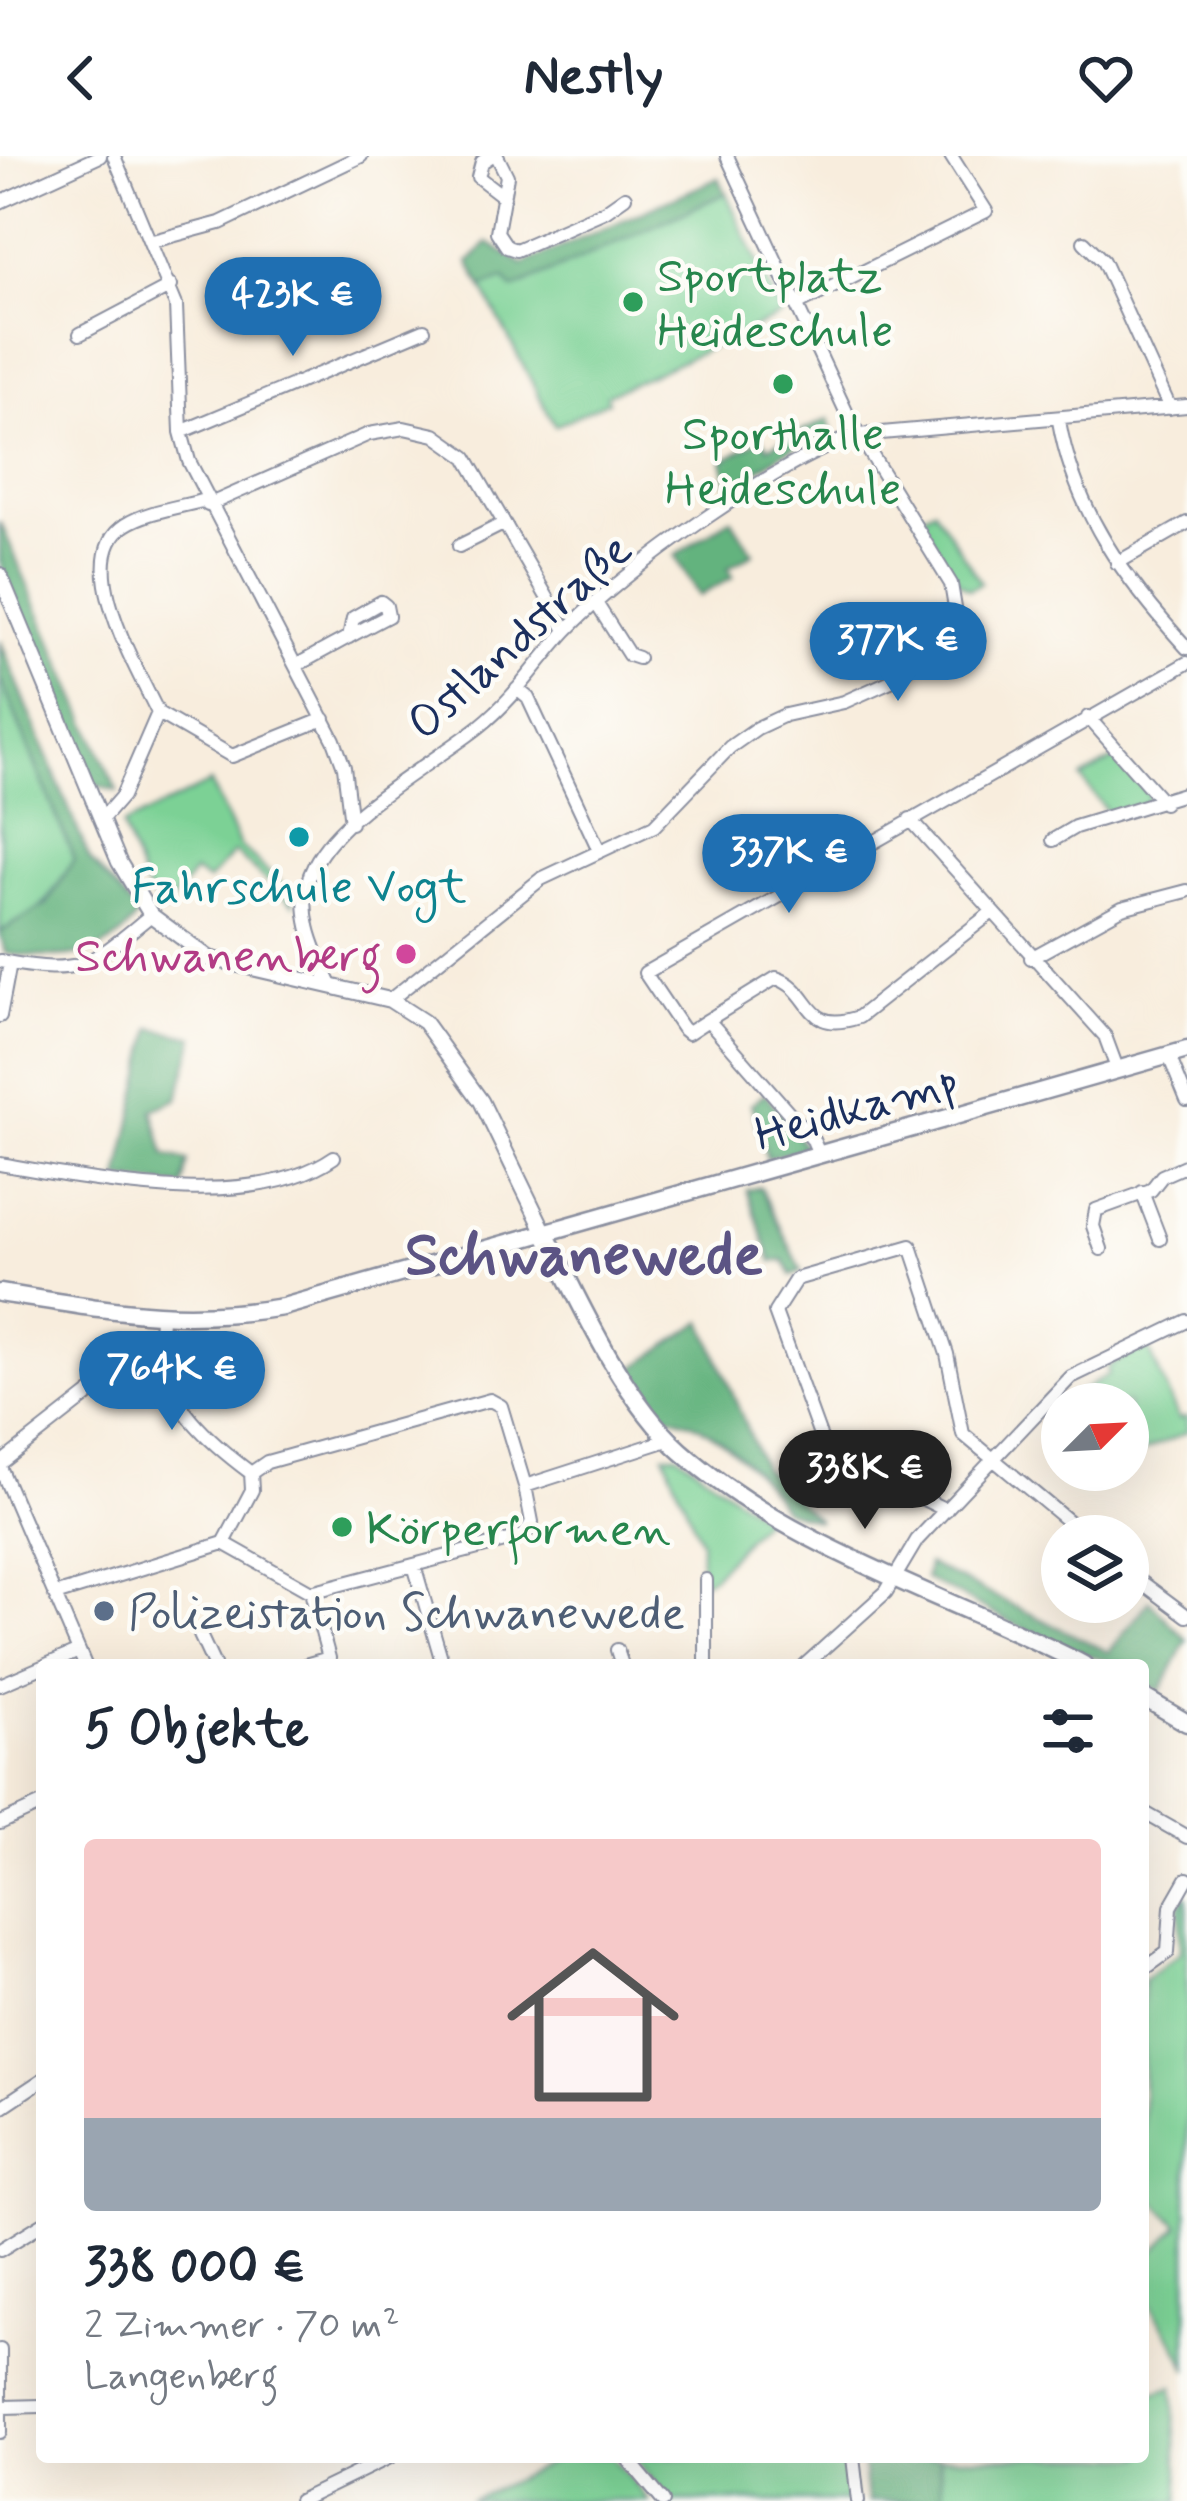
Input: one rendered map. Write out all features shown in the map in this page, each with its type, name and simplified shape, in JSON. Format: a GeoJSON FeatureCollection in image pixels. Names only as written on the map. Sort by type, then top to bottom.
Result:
{"type":"FeatureCollection","features":[{"type":"Feature","properties":{"kind":"main road","name":"Heidkamp"},"geometry":{"type":"LineString","coordinates":[[0,1293],[161,1318],[224,1317],[283,1307],[1178,1053]]}},
{"type":"Feature","properties":{"kind":"main road"},"geometry":{"type":"LineString","coordinates":[[546,1235],[598,1332],[671,1439],[786,1522],[1071,1659]]}},
{"type":"Feature","properties":{"kind":"main road"},"geometry":{"type":"LineString","coordinates":[[1149,1701],[1187,1723]]}},
{"type":"Feature","properties":{"kind":"street"},"geometry":{"type":"LineString","coordinates":[[58,156],[65,172]]}},
{"type":"Feature","properties":{"kind":"street"},"geometry":{"type":"LineString","coordinates":[[0,202],[100,156]]}},
{"type":"Feature","properties":{"kind":"street"},"geometry":{"type":"LineString","coordinates":[[114,156],[171,286],[181,432],[207,503],[324,719],[344,767],[351,823]]}},
{"type":"Feature","properties":{"kind":"street"},"geometry":{"type":"LineString","coordinates":[[154,242],[266,204],[361,156]]}},
{"type":"Feature","properties":{"kind":"street"},"geometry":{"type":"LineString","coordinates":[[504,197],[478,177],[482,163],[494,156],[507,176],[504,197],[497,232],[507,247],[516,250],[605,212],[625,197]]}},
{"type":"Feature","properties":{"kind":"street"},"geometry":{"type":"LineString","coordinates":[[390,1000],[541,879],[654,826],[730,747],[757,728],[785,715],[844,702],[893,680],[950,627],[958,604],[951,584],[859,435],[727,156]]}},
{"type":"Feature","properties":{"kind":"street"},"geometry":{"type":"LineString","coordinates":[[796,305],[986,211],[951,156]]}},
{"type":"Feature","properties":{"kind":"street"},"geometry":{"type":"LineString","coordinates":[[1084,242],[1103,261],[1170,408]]}},
{"type":"Feature","properties":{"kind":"street"},"geometry":{"type":"LineString","coordinates":[[80,334],[171,286]]}},
{"type":"Feature","properties":{"kind":"street"},"geometry":{"type":"LineString","coordinates":[[181,432],[424,330]]}},
{"type":"Feature","properties":{"kind":"street","name":"Ostlandstraße"},"geometry":{"type":"LineString","coordinates":[[332,987],[309,929],[304,897],[316,861],[351,823],[483,724],[596,603],[778,470],[829,443],[859,435],[1059,422],[1187,406]]}},
{"type":"Feature","properties":{"kind":"street"},"geometry":{"type":"LineString","coordinates":[[1059,422],[1072,482],[1117,563],[1187,648]]}},
{"type":"Feature","properties":{"kind":"street"},"geometry":{"type":"LineString","coordinates":[[324,719],[232,756],[158,713],[109,606],[107,552],[125,525],[207,503],[369,434],[404,428],[435,435],[466,457],[566,630]]}},
{"type":"Feature","properties":{"kind":"street"},"geometry":{"type":"LineString","coordinates":[[459,546],[502,524]]}},
{"type":"Feature","properties":{"kind":"street"},"geometry":{"type":"LineString","coordinates":[[1117,563],[1187,524]]}},
{"type":"Feature","properties":{"kind":"street"},"geometry":{"type":"LineString","coordinates":[[0,575],[100,820],[133,890],[151,915],[209,958],[390,1000],[424,1022],[464,1070],[546,1235]]}},
{"type":"Feature","properties":{"kind":"street"},"geometry":{"type":"LineString","coordinates":[[596,603],[629,655],[638,658]]}},
{"type":"Feature","properties":{"kind":"street"},"geometry":{"type":"LineString","coordinates":[[297,665],[349,637]]}},
{"type":"Feature","properties":{"kind":"street"},"geometry":{"type":"LineString","coordinates":[[991,913],[859,1017],[837,1025],[815,1017],[785,980],[776,978],[688,1033],[645,973],[1187,663]]}},
{"type":"Feature","properties":{"kind":"street"},"geometry":{"type":"LineString","coordinates":[[517,689],[528,698],[599,850]]}},
{"type":"Feature","properties":{"kind":"street"},"geometry":{"type":"LineString","coordinates":[[100,820],[122,796],[158,713]]}},
{"type":"Feature","properties":{"kind":"street"},"geometry":{"type":"LineString","coordinates":[[1088,717],[1163,803]]}},
{"type":"Feature","properties":{"kind":"street"},"geometry":{"type":"LineString","coordinates":[[1053,840],[1087,823],[1187,793]]}},
{"type":"Feature","properties":{"kind":"street"},"geometry":{"type":"LineString","coordinates":[[910,819],[1105,1036],[1118,1071]]}},
{"type":"Feature","properties":{"kind":"street"},"geometry":{"type":"LineString","coordinates":[[1031,958],[1122,908],[1187,891]]}},
{"type":"Feature","properties":{"kind":"street"},"geometry":{"type":"LineString","coordinates":[[0,1016],[5,962],[77,968],[151,915]]}},
{"type":"Feature","properties":{"kind":"street"},"geometry":{"type":"LineString","coordinates":[[708,1020],[813,1140],[820,1156]]}},
{"type":"Feature","properties":{"kind":"street"},"geometry":{"type":"LineString","coordinates":[[1178,1053],[1187,1100]]}},
{"type":"Feature","properties":{"kind":"street"},"geometry":{"type":"LineString","coordinates":[[0,1164],[188,1192],[316,1170],[334,1157]]}},
{"type":"Feature","properties":{"kind":"street"},"geometry":{"type":"LineString","coordinates":[[1101,1249],[1093,1226],[1096,1210],[1151,1190],[1162,1175],[1187,1165]]}},
{"type":"Feature","properties":{"kind":"street"},"geometry":{"type":"LineString","coordinates":[[1142,1192],[1160,1239]]}},
{"type":"Feature","properties":{"kind":"street"},"geometry":{"type":"LineString","coordinates":[[946,1510],[829,1453],[823,1444],[775,1312],[796,1280],[911,1246],[947,1354],[963,1435],[1059,1515]]}},
{"type":"Feature","properties":{"kind":"street"},"geometry":{"type":"LineString","coordinates":[[55,1595],[224,1543],[252,1490],[251,1473],[223,1452],[178,1402],[159,1351],[161,1318]]}},
{"type":"Feature","properties":{"kind":"street"},"geometry":{"type":"LineString","coordinates":[[812,1659],[877,1601],[917,1540],[1071,1377],[1187,1321]]}},
{"type":"Feature","properties":{"kind":"street"},"geometry":{"type":"LineString","coordinates":[[82,1659],[0,1466],[138,1356],[159,1351]]}},
{"type":"Feature","properties":{"kind":"street"},"geometry":{"type":"LineString","coordinates":[[224,1543],[311,1592],[524,1536],[532,1522],[501,1406],[490,1400],[267,1462],[251,1473]]}},
{"type":"Feature","properties":{"kind":"street"},"geometry":{"type":"LineString","coordinates":[[525,1486],[671,1439]]}},
{"type":"Feature","properties":{"kind":"street"},"geometry":{"type":"LineString","coordinates":[[414,1565],[440,1659]]}},
{"type":"Feature","properties":{"kind":"street"},"geometry":{"type":"LineString","coordinates":[[706,1580],[706,1659]]}},
{"type":"Feature","properties":{"kind":"street"},"geometry":{"type":"LineString","coordinates":[[1149,1588],[1187,1616]]}},
{"type":"Feature","properties":{"kind":"street"},"geometry":{"type":"LineString","coordinates":[[311,1592],[326,1659]]}},
{"type":"Feature","properties":{"kind":"street"},"geometry":{"type":"LineString","coordinates":[[200,1635],[211,1659]]}},
{"type":"Feature","properties":{"kind":"street"},"geometry":{"type":"LineString","coordinates":[[617,1650],[620,1659]]}},
{"type":"Feature","properties":{"kind":"street"},"geometry":{"type":"LineString","coordinates":[[60,1659],[79,1651]]}},
{"type":"Feature","properties":{"kind":"street"},"geometry":{"type":"LineString","coordinates":[[0,1685],[36,1669]]}},
{"type":"Feature","properties":{"kind":"street"},"geometry":{"type":"LineString","coordinates":[[0,1823],[36,1807]]}},
{"type":"Feature","properties":{"kind":"street"},"geometry":{"type":"LineString","coordinates":[[1149,1816],[1187,1838]]}},
{"type":"Feature","properties":{"kind":"street"},"geometry":{"type":"LineString","coordinates":[[1149,1966],[1168,1952],[1171,1907],[1187,1879]]}},
{"type":"Feature","properties":{"kind":"street"},"geometry":{"type":"LineString","coordinates":[[0,2108],[36,2084]]}},
{"type":"Feature","properties":{"kind":"street"},"geometry":{"type":"LineString","coordinates":[[0,2250],[36,2228]]}},
{"type":"Feature","properties":{"kind":"street"},"geometry":{"type":"LineString","coordinates":[[0,2351],[0,2432]]}},
{"type":"Feature","properties":{"kind":"street"},"geometry":{"type":"LineString","coordinates":[[3,2407],[36,2406]]}},
{"type":"Feature","properties":{"kind":"street"},"geometry":{"type":"LineString","coordinates":[[299,2501],[378,2463]]}},
{"type":"Feature","properties":{"kind":"street"},"geometry":{"type":"LineString","coordinates":[[631,2463],[663,2501]]}},
{"type":"Feature","properties":{"kind":"street"},"geometry":{"type":"LineString","coordinates":[[854,2463],[858,2501]]}},
{"type":"Feature","properties":{"kind":"green space"},"geometry":{"type":"Polygon","coordinates":[[[719,178],[726,193],[513,289],[504,278],[482,287],[469,262],[488,243],[523,264],[719,178]]]}},
{"type":"Feature","properties":{"kind":"green space","name":"Sportplatz Heideschule"},"geometry":{"type":"Polygon","coordinates":[[[726,193],[782,315],[606,395],[608,401],[555,426],[482,287],[504,278],[513,289],[726,193]]]}},
{"type":"Feature","properties":{"kind":"green space"},"geometry":{"type":"Polygon","coordinates":[[[829,419],[831,430],[781,454],[729,490],[723,461],[762,438],[768,447],[829,419]]]}},
{"type":"Feature","properties":{"kind":"green space"},"geometry":{"type":"Polygon","coordinates":[[[934,509],[981,583],[969,589],[957,580],[919,517],[934,509]]]}},
{"type":"Feature","properties":{"kind":"green space"},"geometry":{"type":"Polygon","coordinates":[[[731,518],[753,553],[728,568],[733,577],[699,596],[675,556],[731,518]]]}},
{"type":"Feature","properties":{"kind":"green space"},"geometry":{"type":"Polygon","coordinates":[[[0,521],[117,791],[91,784],[0,562],[0,521]]]}},
{"type":"Feature","properties":{"kind":"green space"},"geometry":{"type":"Polygon","coordinates":[[[0,640],[90,860],[138,914],[112,942],[96,950],[61,957],[5,953],[0,932],[47,904],[74,859],[0,678],[0,640]]]}},
{"type":"Feature","properties":{"kind":"green space"},"geometry":{"type":"Polygon","coordinates":[[[0,678],[74,859],[36,911],[0,931],[0,678]]]}},
{"type":"Feature","properties":{"kind":"green space"},"geometry":{"type":"Polygon","coordinates":[[[1116,758],[1149,793],[1146,804],[1108,813],[1081,778],[1116,758]]]}},
{"type":"Feature","properties":{"kind":"green space"},"geometry":{"type":"Polygon","coordinates":[[[210,783],[240,846],[293,894],[293,904],[234,852],[208,881],[194,872],[163,913],[145,886],[122,826],[210,783]]]}},
{"type":"Feature","properties":{"kind":"green space"},"geometry":{"type":"Polygon","coordinates":[[[152,1028],[195,1037],[178,1099],[153,1110],[165,1155],[188,1161],[183,1187],[119,1179],[152,1028]]]}},
{"type":"Feature","properties":{"kind":"green space"},"geometry":{"type":"Polygon","coordinates":[[[765,1093],[806,1148],[767,1159],[751,1104],[765,1093]]]}},
{"type":"Feature","properties":{"kind":"green space"},"geometry":{"type":"Polygon","coordinates":[[[760,1187],[802,1271],[792,1275],[784,1260],[772,1262],[747,1190],[760,1187]]]}},
{"type":"Feature","properties":{"kind":"green space"},"geometry":{"type":"Polygon","coordinates":[[[703,1321],[763,1468],[819,1521],[783,1509],[733,1450],[700,1427],[667,1416],[633,1369],[703,1321]]]}},
{"type":"Feature","properties":{"kind":"green space"},"geometry":{"type":"Polygon","coordinates":[[[1147,1345],[1179,1419],[1187,1417],[1187,1432],[1149,1449],[1149,1383],[1095,1383],[1109,1374],[1107,1367],[1147,1345]]]}},
{"type":"Feature","properties":{"kind":"green space"},"geometry":{"type":"Polygon","coordinates":[[[664,1454],[678,1454],[764,1518],[713,1576],[700,1582],[701,1541],[664,1454]]]}},
{"type":"Feature","properties":{"kind":"green space"},"geometry":{"type":"Polygon","coordinates":[[[928,1564],[1041,1623],[1109,1652],[1132,1623],[1149,1623],[1149,1601],[1187,1640],[1160,1692],[1149,1686],[1149,1659],[1089,1656],[925,1579],[928,1564]]]}},
{"type":"Feature","properties":{"kind":"green space"},"geometry":{"type":"Polygon","coordinates":[[[1187,1896],[1187,2370],[1149,2300],[1149,2256],[1179,2226],[1149,2195],[1149,1976],[1181,1952],[1180,1907],[1187,1896]]]}},
{"type":"Feature","properties":{"kind":"green space"},"geometry":{"type":"Polygon","coordinates":[[[1173,2387],[1180,2501],[943,2501],[940,2463],[1149,2463],[1149,2394],[1173,2387]]]}},
{"type":"Feature","properties":{"kind":"green space"},"geometry":{"type":"Polygon","coordinates":[[[550,2463],[617,2463],[649,2501],[469,2501],[550,2463]]]}},
{"type":"Feature","properties":{"kind":"green space"},"geometry":{"type":"Polygon","coordinates":[[[637,2463],[849,2463],[854,2501],[671,2501],[637,2463]]]}},
{"type":"Feature","properties":{"kind":"green space"},"geometry":{"type":"Polygon","coordinates":[[[863,2463],[940,2463],[943,2501],[867,2501],[863,2463]]]}},
{"type":"Feature","properties":{"kind":"place","name":"Sportplatz Heideschule"},"geometry":{"type":"Point","coordinates":[633,302]}},
{"type":"Feature","properties":{"kind":"place","name":"Sporthalle Heideschule"},"geometry":{"type":"Point","coordinates":[783,384]}},
{"type":"Feature","properties":{"kind":"place","name":"Fahrschule Vogt"},"geometry":{"type":"Point","coordinates":[299,837]}},
{"type":"Feature","properties":{"kind":"place","name":"Schwanenberg"},"geometry":{"type":"Point","coordinates":[406,954]}},
{"type":"Feature","properties":{"kind":"place","name":"Körperformen"},"geometry":{"type":"Point","coordinates":[342,1527]}},
{"type":"Feature","properties":{"kind":"place","name":"Polizeistation Schwanewede"},"geometry":{"type":"Point","coordinates":[104,1611]}},
{"type":"Feature","properties":{"kind":"district","name":"Schwanewede"},"geometry":{"type":"Point","coordinates":[584,1253]}}]}
